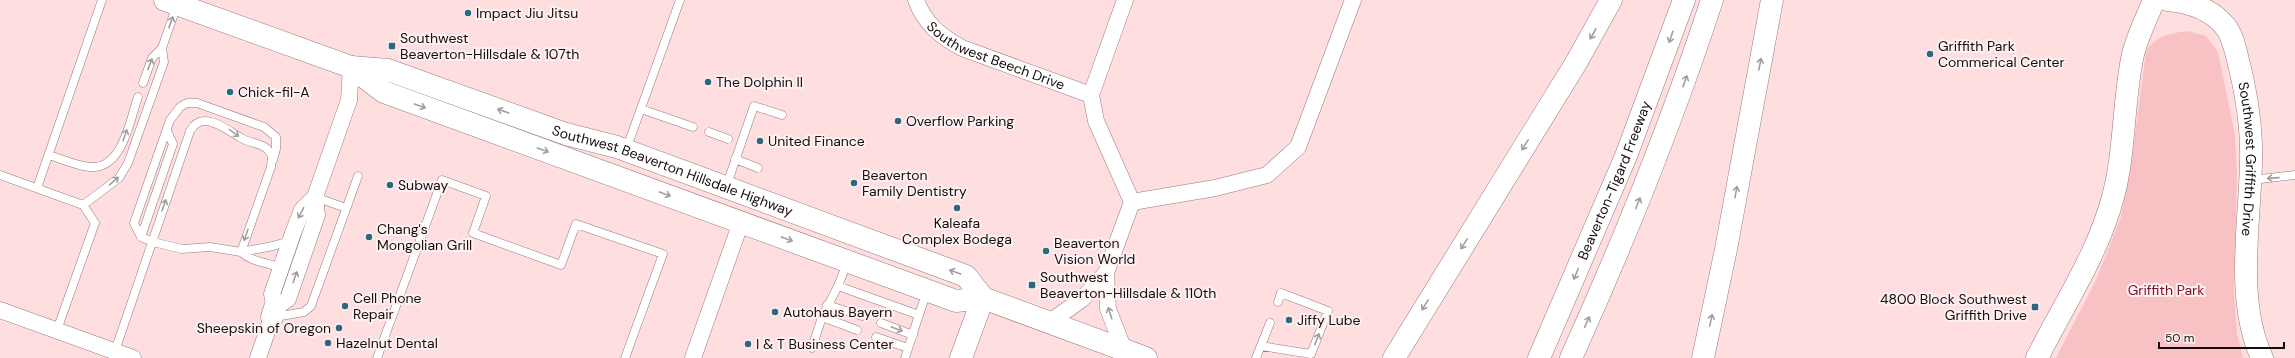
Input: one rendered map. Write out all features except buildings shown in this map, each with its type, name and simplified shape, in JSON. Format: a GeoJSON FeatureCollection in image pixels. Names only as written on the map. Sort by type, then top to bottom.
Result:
{"type":"FeatureCollection","features":[{"type":"Feature","properties":{"kind":"main road"},"geometry":{"type":"LineString","coordinates":[[1394,358],[1576,63],[1611,0]]}},
{"type":"Feature","properties":{"kind":"main road","name":"Beaverton-Tigard Freeway"},"geometry":{"type":"LineString","coordinates":[[1539,358],[1626,156],[1684,0]]}},
{"type":"Feature","properties":{"kind":"main road","name":"Beaverton-Tigard Freeway"},"geometry":{"type":"LineString","coordinates":[[1571,358],[1623,242],[1662,142],[1712,0]]}},
{"type":"Feature","properties":{"kind":"main road"},"geometry":{"type":"LineString","coordinates":[[1703,358],[1726,249],[1772,0]]}},
{"type":"Feature","properties":{"kind":"main road"},"geometry":{"type":"LineString","coordinates":[[2036,358],[2090,258],[2110,207],[2120,165],[2132,60],[2140,28],[2154,0]]}},
{"type":"Feature","properties":{"kind":"main road","name":"Southwest Griffith Drive"},"geometry":{"type":"LineString","coordinates":[[2168,0],[2198,7],[2209,12],[2225,26],[2230,33],[2245,90],[2251,139],[2247,302],[2255,342],[2262,358]]}},
{"type":"Feature","properties":{"kind":"main road","name":"Southwest Beaverton Hillsdale Highway"},"geometry":{"type":"LineString","coordinates":[[171,2],[351,68],[384,92],[956,301],[983,298],[1146,358]]}},
{"type":"Feature","properties":{"kind":"main road","name":"Southwest Beaverton Hillsdale Highway"},"geometry":{"type":"LineString","coordinates":[[351,68],[388,70],[566,134],[626,151],[725,187],[966,276],[983,298]]}},
{"type":"Feature","properties":{"kind":"main road"},"geometry":{"type":"LineString","coordinates":[[741,222],[747,216],[777,207]]}},
{"type":"Feature","properties":{"kind":"main road"},"geometry":{"type":"LineString","coordinates":[[962,358],[983,298]]}},
{"type":"Feature","properties":{"kind":"street","name":"Southwest Beech Drive"},"geometry":{"type":"LineString","coordinates":[[916,0],[921,12],[931,27],[945,38],[962,48],[1091,94]]}},
{"type":"Feature","properties":{"kind":"street"},"geometry":{"type":"LineString","coordinates":[[1050,322],[1082,300],[1106,272],[1132,202],[1096,121],[1091,94],[1125,0]]}},
{"type":"Feature","properties":{"kind":"street"},"geometry":{"type":"LineString","coordinates":[[1132,202],[1215,188],[1267,175],[1298,147],[1352,0]]}},
{"type":"Feature","properties":{"kind":"street"},"geometry":{"type":"LineString","coordinates":[[258,358],[274,313],[288,299],[317,215],[315,197],[349,100],[351,68]]}},
{"type":"Feature","properties":{"kind":"street"},"geometry":{"type":"LineString","coordinates":[[274,313],[272,294],[293,233],[302,210],[315,197]]}},
{"type":"Feature","properties":{"kind":"street"},"geometry":{"type":"LineString","coordinates":[[693,358],[741,222]]}},
{"type":"Feature","properties":{"kind":"street"},"geometry":{"type":"LineString","coordinates":[[1106,272],[1108,309],[1124,350]]}},
{"type":"Feature","properties":{"kind":"street"},"geometry":{"type":"LineString","coordinates":[[0,310],[133,358]]}},
{"type":"Feature","properties":{"kind":"lane"},"geometry":{"type":"LineString","coordinates":[[37,188],[102,0]]}},
{"type":"Feature","properties":{"kind":"lane"},"geometry":{"type":"LineString","coordinates":[[626,151],[680,0]]}},
{"type":"Feature","properties":{"kind":"lane"},"geometry":{"type":"LineString","coordinates":[[83,205],[119,178],[128,163],[164,62],[162,48],[171,2]]}},
{"type":"Feature","properties":{"kind":"lane"},"geometry":{"type":"LineString","coordinates":[[143,83],[152,58],[162,48]]}},
{"type":"Feature","properties":{"kind":"lane"},"geometry":{"type":"LineString","coordinates":[[49,155],[88,167],[105,163],[119,149],[138,97]]}},
{"type":"Feature","properties":{"kind":"lane"},"geometry":{"type":"LineString","coordinates":[[241,252],[277,143],[272,132],[264,127],[197,103],[187,103],[173,114],[167,131],[173,144],[141,237],[153,242],[182,249],[210,248],[241,252],[286,242],[293,233]]}},
{"type":"Feature","properties":{"kind":"lane"},"geometry":{"type":"LineString","coordinates":[[725,187],[754,106],[782,115]]}},
{"type":"Feature","properties":{"kind":"lane"},"geometry":{"type":"LineString","coordinates":[[641,109],[693,127]]}},
{"type":"Feature","properties":{"kind":"lane"},"geometry":{"type":"LineString","coordinates":[[115,351],[153,242],[156,226],[194,124],[204,121],[230,129],[242,139],[265,146],[270,150],[272,160]]}},
{"type":"Feature","properties":{"kind":"lane"},"geometry":{"type":"LineString","coordinates":[[709,132],[728,139]]}},
{"type":"Feature","properties":{"kind":"lane"},"geometry":{"type":"LineString","coordinates":[[735,160],[758,168]]}},
{"type":"Feature","properties":{"kind":"lane"},"geometry":{"type":"LineString","coordinates":[[0,174],[83,205],[95,224],[57,330]]}},
{"type":"Feature","properties":{"kind":"lane"},"geometry":{"type":"LineString","coordinates":[[2250,180],[2295,175]]}},
{"type":"Feature","properties":{"kind":"lane"},"geometry":{"type":"LineString","coordinates":[[274,313],[304,312],[311,306],[358,176]]}},
{"type":"Feature","properties":{"kind":"lane"},"geometry":{"type":"LineString","coordinates":[[377,358],[442,180],[486,196],[473,233],[560,265],[576,224],[663,254],[627,357]]}},
{"type":"Feature","properties":{"kind":"lane"},"geometry":{"type":"LineString","coordinates":[[315,197],[346,208]]}},
{"type":"Feature","properties":{"kind":"lane"},"geometry":{"type":"LineString","coordinates":[[241,252],[247,258],[268,262],[281,268]]}},
{"type":"Feature","properties":{"kind":"lane"},"geometry":{"type":"LineString","coordinates":[[812,348],[822,317],[838,286],[848,261]]}},
{"type":"Feature","properties":{"kind":"lane"},"geometry":{"type":"LineString","coordinates":[[838,286],[919,315]]}},
{"type":"Feature","properties":{"kind":"lane"},"geometry":{"type":"LineString","coordinates":[[905,358],[927,290]]}},
{"type":"Feature","properties":{"kind":"lane"},"geometry":{"type":"LineString","coordinates":[[1261,346],[1311,354],[1328,311],[1281,293],[1278,302]]}},
{"type":"Feature","properties":{"kind":"lane"},"geometry":{"type":"LineString","coordinates":[[827,305],[862,316]]}},
{"type":"Feature","properties":{"kind":"lane"},"geometry":{"type":"LineString","coordinates":[[822,317],[857,330]]}},
{"type":"Feature","properties":{"kind":"lane"},"geometry":{"type":"LineString","coordinates":[[881,323],[913,335]]}},
{"type":"Feature","properties":{"kind":"lane"},"geometry":{"type":"LineString","coordinates":[[1256,358],[1270,323]]}},
{"type":"Feature","properties":{"kind":"lane"},"geometry":{"type":"LineString","coordinates":[[876,337],[908,348]]}},
{"type":"Feature","properties":{"kind":"green space","name":"Griffith Park"},"geometry":{"type":"Polygon","coordinates":[[[2188,31],[2206,36],[2218,52],[2235,135],[2237,173],[2234,291],[2237,333],[2243,358],[2056,358],[2096,280],[2121,217],[2131,165],[2146,52],[2154,42],[2164,36],[2188,31]]]}},
{"type":"Feature","properties":{"kind":"place","name":"Impact Jiu Jitsu"},"geometry":{"type":"Point","coordinates":[468,13]}},
{"type":"Feature","properties":{"kind":"place","name":"Southwest Beaverton-Hillsdale & 107th"},"geometry":{"type":"Point","coordinates":[392,46]}},
{"type":"Feature","properties":{"kind":"place","name":"Griffith Park Commerical Center"},"geometry":{"type":"Point","coordinates":[1930,54]}},
{"type":"Feature","properties":{"kind":"place","name":"The Dolphin II"},"geometry":{"type":"Point","coordinates":[708,82]}},
{"type":"Feature","properties":{"kind":"place","name":"Chick-fil-A"},"geometry":{"type":"Point","coordinates":[230,92]}},
{"type":"Feature","properties":{"kind":"place","name":"Overflow Parking"},"geometry":{"type":"Point","coordinates":[898,121]}},
{"type":"Feature","properties":{"kind":"place","name":"United Finance"},"geometry":{"type":"Point","coordinates":[760,141]}},
{"type":"Feature","properties":{"kind":"place","name":"Beaverton Family Dentistry"},"geometry":{"type":"Point","coordinates":[854,183]}},
{"type":"Feature","properties":{"kind":"place","name":"Subway"},"geometry":{"type":"Point","coordinates":[390,185]}},
{"type":"Feature","properties":{"kind":"place","name":"Kaleafa Complex Bodega"},"geometry":{"type":"Point","coordinates":[957,208]}},
{"type":"Feature","properties":{"kind":"place","name":"Chang's Mongolian Grill"},"geometry":{"type":"Point","coordinates":[369,237]}},
{"type":"Feature","properties":{"kind":"place","name":"Beaverton Vision World"},"geometry":{"type":"Point","coordinates":[1046,251]}},
{"type":"Feature","properties":{"kind":"place","name":"Southwest Beaverton-Hillsdale & 110th"},"geometry":{"type":"Point","coordinates":[1032,285]}},
{"type":"Feature","properties":{"kind":"place","name":"Cell Phone Repair"},"geometry":{"type":"Point","coordinates":[345,306]}},
{"type":"Feature","properties":{"kind":"place","name":"4800 Block Southwest Griffith Drive"},"geometry":{"type":"Point","coordinates":[2035,307]}},
{"type":"Feature","properties":{"kind":"place","name":"Autohaus Bayern"},"geometry":{"type":"Point","coordinates":[775,312]}},
{"type":"Feature","properties":{"kind":"place","name":"Jiffy Lube"},"geometry":{"type":"Point","coordinates":[1289,320]}},
{"type":"Feature","properties":{"kind":"place","name":"Sheepskin of Oregon"},"geometry":{"type":"Point","coordinates":[339,328]}},
{"type":"Feature","properties":{"kind":"place","name":"Hazelnut Dental"},"geometry":{"type":"Point","coordinates":[328,343]}},
{"type":"Feature","properties":{"kind":"place","name":"I & T Business Center"},"geometry":{"type":"Point","coordinates":[748,344]}}]}
